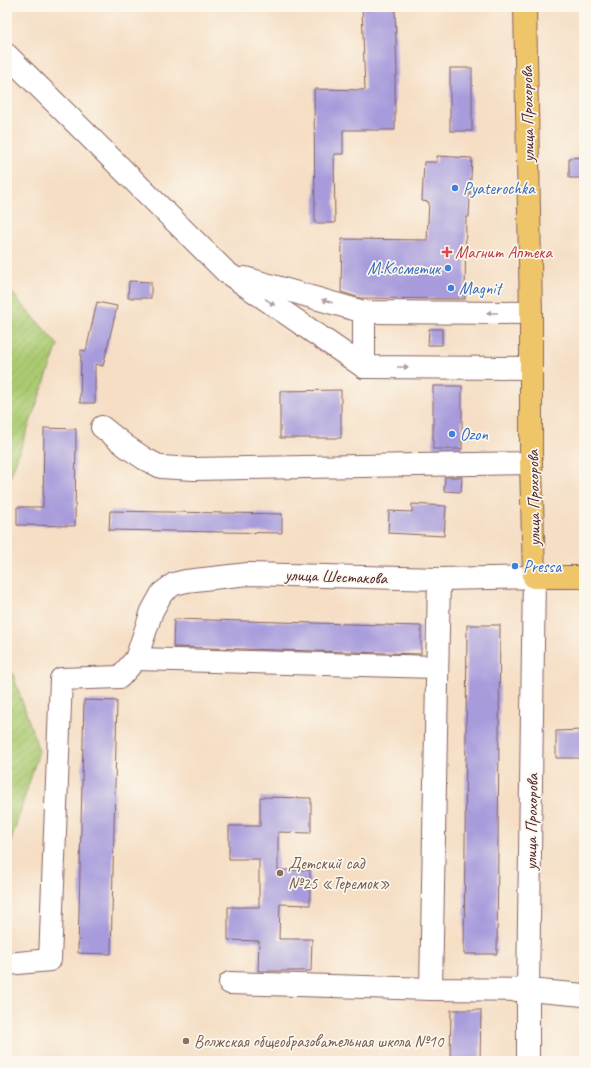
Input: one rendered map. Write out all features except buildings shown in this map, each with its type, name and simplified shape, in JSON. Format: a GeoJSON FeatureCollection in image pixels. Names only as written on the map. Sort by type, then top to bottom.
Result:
{"type":"FeatureCollection","features":[{"type":"Feature","properties":{"kind":"main road","name":"улица Прохорова"},"geometry":{"type":"LineString","coordinates":[[525,7],[534,577]]}},
{"type":"Feature","properties":{"kind":"main road","name":"улица Шестакова"},"geometry":{"type":"LineString","coordinates":[[534,577],[584,577]]}},
{"type":"Feature","properties":{"kind":"street"},"geometry":{"type":"LineString","coordinates":[[7,55],[226,272],[364,367],[531,368]]}},
{"type":"Feature","properties":{"kind":"street"},"geometry":{"type":"LineString","coordinates":[[226,272],[364,312],[531,313]]}},
{"type":"Feature","properties":{"kind":"street"},"geometry":{"type":"LineString","coordinates":[[364,312],[364,367]]}},
{"type":"Feature","properties":{"kind":"street"},"geometry":{"type":"LineString","coordinates":[[102,427],[127,447],[145,459],[161,467],[193,469],[531,463]]}},
{"type":"Feature","properties":{"kind":"street","name":"улица Шестакова"},"geometry":{"type":"LineString","coordinates":[[136,659],[152,611],[162,593],[174,584],[186,581],[248,574],[439,579],[534,577]]}},
{"type":"Feature","properties":{"kind":"street","name":"улица Прохорова"},"geometry":{"type":"LineString","coordinates":[[528,1061],[534,577]]}},
{"type":"Feature","properties":{"kind":"street"},"geometry":{"type":"LineString","coordinates":[[431,989],[439,579]]}},
{"type":"Feature","properties":{"kind":"street"},"geometry":{"type":"LineString","coordinates":[[7,964],[50,960],[61,679],[120,677],[136,659],[438,667]]}},
{"type":"Feature","properties":{"kind":"street"},"geometry":{"type":"LineString","coordinates":[[230,983],[431,989],[528,990],[584,994]]}},
{"type":"Feature","properties":{"kind":"green space"},"geometry":{"type":"Polygon","coordinates":[[[7,287],[58,345],[7,486],[7,287]]]}},
{"type":"Feature","properties":{"kind":"green space"},"geometry":{"type":"Polygon","coordinates":[[[7,657],[39,751],[7,854],[7,657]]]}},
{"type":"Feature","properties":{"kind":"place","name":"Pyaterochka"},"geometry":{"type":"Point","coordinates":[455,188]}},
{"type":"Feature","properties":{"kind":"place","name":"Магнит Аптека"},"geometry":{"type":"Point","coordinates":[447,252]}},
{"type":"Feature","properties":{"kind":"place","name":"М.Косметик"},"geometry":{"type":"Point","coordinates":[448,268]}},
{"type":"Feature","properties":{"kind":"place","name":"Magnit"},"geometry":{"type":"Point","coordinates":[451,288]}},
{"type":"Feature","properties":{"kind":"place","name":"Ozon"},"geometry":{"type":"Point","coordinates":[452,434]}},
{"type":"Feature","properties":{"kind":"place","name":"Pressa"},"geometry":{"type":"Point","coordinates":[515,566]}},
{"type":"Feature","properties":{"kind":"place","name":"Детский сад №25 «Теремок»"},"geometry":{"type":"Point","coordinates":[280,873]}},
{"type":"Feature","properties":{"kind":"place","name":"Волжская общеобразовательная школа №10"},"geometry":{"type":"Point","coordinates":[186,1041]}}]}
